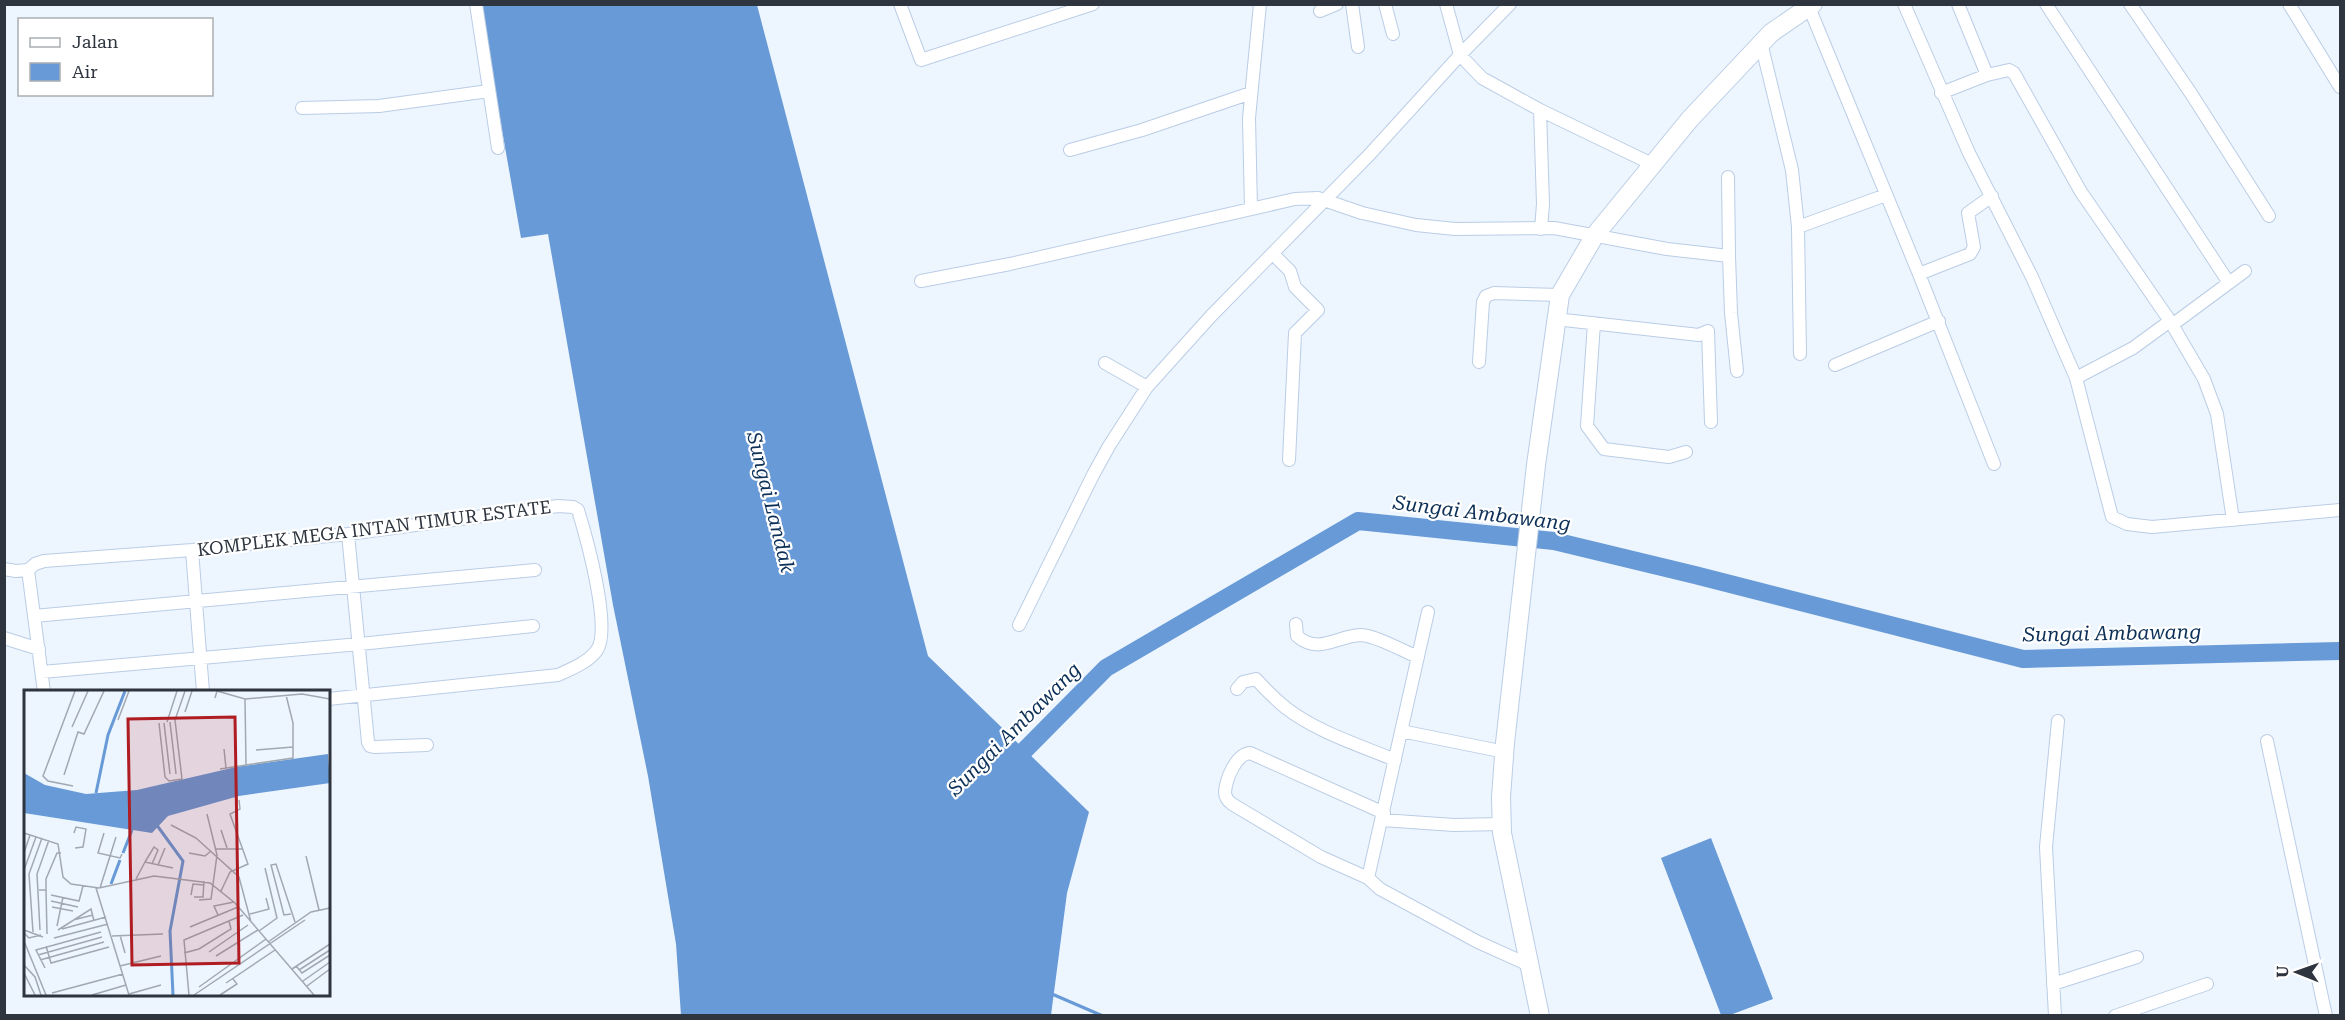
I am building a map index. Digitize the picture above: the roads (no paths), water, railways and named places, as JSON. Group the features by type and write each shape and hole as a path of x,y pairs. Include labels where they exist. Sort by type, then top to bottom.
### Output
{"main road":[{"path":"1540,1016 1507,863 1501,797 1536,465 1560,295 1595,236 1652,164 1761,43 1780,25 1811,6"}],"street":[{"path":"476,4 498,148"},
{"path":"900,4 921,60 1093,4"},
{"path":"1251,209 1249,146 1251,93 1260,4"},
{"path":"1320,11 1337,4"},
{"path":"1352,4 1359,47"},
{"path":"1385,4 1393,34"},
{"path":"1446,4 1460,55 1482,78 1540,110 1652,164"},
{"path":"1019,625 1093,475 1114,438 1148,387 1203,325 1510,4"},
{"path":"1904,4 1941,93 2032,277 2076,378 2112,518 2127,524 2152,527 2340,510"},
{"path":"1958,4 1987,75"},
{"path":"2046,4 2229,283"},
{"path":"2130,4 2192,95 2269,216"},
{"path":"2289,4 2340,87"},
{"path":"1811,6 1939,321 1994,464"},
{"path":"1761,43 1792,170 1798,227 1800,354"},
{"path":"1941,93 1987,75 2009,70 2014,73 2081,192 2196,363 2213,402 2233,520"},
{"path":"302,108 379,106 489,91"},
{"path":"1070,150 1251,93"},
{"path":"1540,110 1541,229"},
{"path":"1728,177 1731,313 1737,371"},
{"path":"1798,227 1886,195"},
{"path":"1920,274 1970,254 1974,247 1968,213 1992,196"},
{"path":"921,281 1010,264 1307,197 1325,200 1362,213 1416,225 1455,229 1569,230 1667,249 1729,256"},
{"path":"1273,254 1290,271 1295,287 1318,310 1295,333 1289,460"},
{"path":"2076,378 2133,348 2245,272"},
{"path":"1479,362 1486,296 1494,293 1560,295"},
{"path":"1556,319 1699,335 1708,331 1711,422"},
{"path":"1835,365 1939,321"},
{"path":"1594,323 1587,426 1604,449 1668,457 1686,452"},
{"path":"1105,363 1148,387"},
{"name":"KOMPLEK MEGA INTAN TIMUR ESTATE","path":"28,570 44,561 192,550 348,534 558,506 573,507 578,510 596,579 602,639 596,651 582,662 558,675 364,695"},
{"path":"348,534 368,742 370,746 427,745"},
{"path":"192,550 203,690"},
{"path":"4,569 16,572 28,570 44,690"},
{"path":"34,616 535,570"},
{"path":"1368,878 1428,612"},
{"path":"1296,624 1298,636 1312,644 1329,644 1362,635 1418,657"},
{"path":"42,672 533,626"},
{"path":"4,638 39,649"},
{"path":"1237,689 1243,682 1256,679 1287,709 1344,739 1395,760"},
{"path":"330,699 364,695"},
{"path":"2055,1016 2046,847 2058,721"},
{"path":"1401,731 1505,752"},
{"path":"2267,741 2326,1016"},
{"path":"1502,825 1383,817 1250,753 1240,757 1229,777 1225,792 1232,804 1321,857 1368,878 1380,889 1478,942 1529,966"},
{"path":"2053,984 2137,957"},
{"path":"2115,1016 2207,984"}],"water":[{"name":"Sungai Landak","path":"480,5 757,5 928,656 1089,812 1067,893 1051,1015 681,1015 676,944 648,776 613,605 548,234 521,238"},
{"path":"1711,838 1773,999 1730,1015 1721,1015 1661,858"}],"waterway":[{"name":"Sungai Ambawang","path":"1008,767 1106,668 1358,521 1554,541 2023,659 2340,651"},
{"path":"1052,994 1103,1016"}]}
